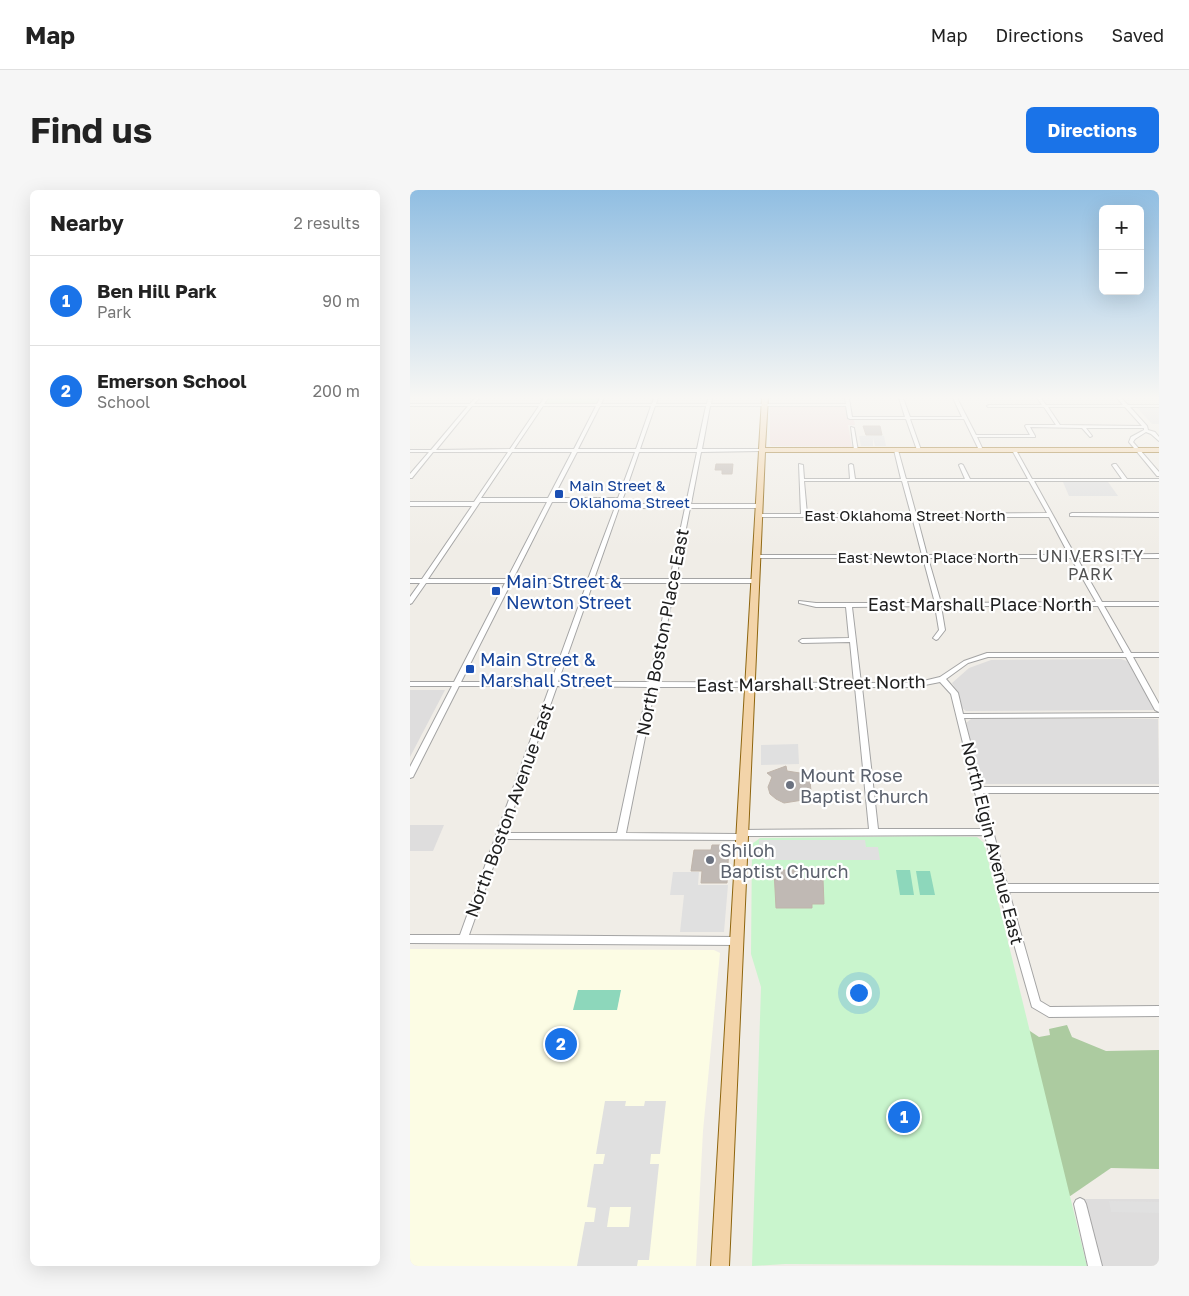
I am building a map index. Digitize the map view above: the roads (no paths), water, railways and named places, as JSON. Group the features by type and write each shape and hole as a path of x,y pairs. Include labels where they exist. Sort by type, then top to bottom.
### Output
{"main road":[{"path":"720,1266 738,941 741,835 757,557 761,450 1159,450"}],"street":[{"path":"410,449 761,450"},
{"path":"410,477 434,449"},
{"path":"410,602 511,450"},
{"path":"410,775 576,450"},
{"name":"North Boston Avenue East","path":"463,939 637,450"},
{"name":"North Boston Place East","path":"621,837 699,450"},
{"path":"896,450 938,604 942,630 936,638"},
{"path":"1014,450 1159,710"},
{"path":"1137,450 1159,475"},
{"path":"802,465 804,516"},
{"path":"850,465 854,480"},
{"path":"961,465 968,480"},
{"path":"1114,465 1126,480"},
{"path":"802,480 1159,480"},
{"path":"410,504 550,500 688,506 759,506"},
{"name":"East Oklahoma Street North","path":"759,516 1051,515"},
{"path":"1072,515 1159,516"},
{"name":"East Newton Place North","path":"757,557 1159,556"},
{"path":"410,581 755,581"},
{"name":"East Marshall Place North","path":"801,602 816,605 1159,604"},
{"path":"849,604 874,833"},
{"path":"802,640 853,640"},
{"name":"East Marshall Street North","path":"410,684 922,684 942,680 966,662 987,656 1159,655"},
{"name":"North Elgin Avenue East","path":"942,680 954,693 1003,888 1034,998 1040,1008 1049,1012 1159,1011"},
{"path":"960,716 1159,715"},
{"path":"979,790 1159,790"},
{"path":"500,836 621,837 988,832"},
{"path":"1003,888 1159,888"},
{"path":"410,939 738,941"},
{"path":"1080,1204 1095,1266"}],"place":[{"name":"Main Street & Oklahoma Street","path":"559,494"},
{"name":"Main Street & Newton Street","path":"496,591"},
{"name":"Main Street & Marshall Street","path":"470,669"},
{"name":"Mount Rose Baptist Church","path":"790,785"},
{"name":"Shiloh Baptist Church","path":"710,860"},
{"name":"Emerson School","path":"561,1044"},
{"name":"Ben Hill Park","path":"904,1117"}],"district":[{"name":"UNIVERSITY PARK","path":"1091,565"}]}
